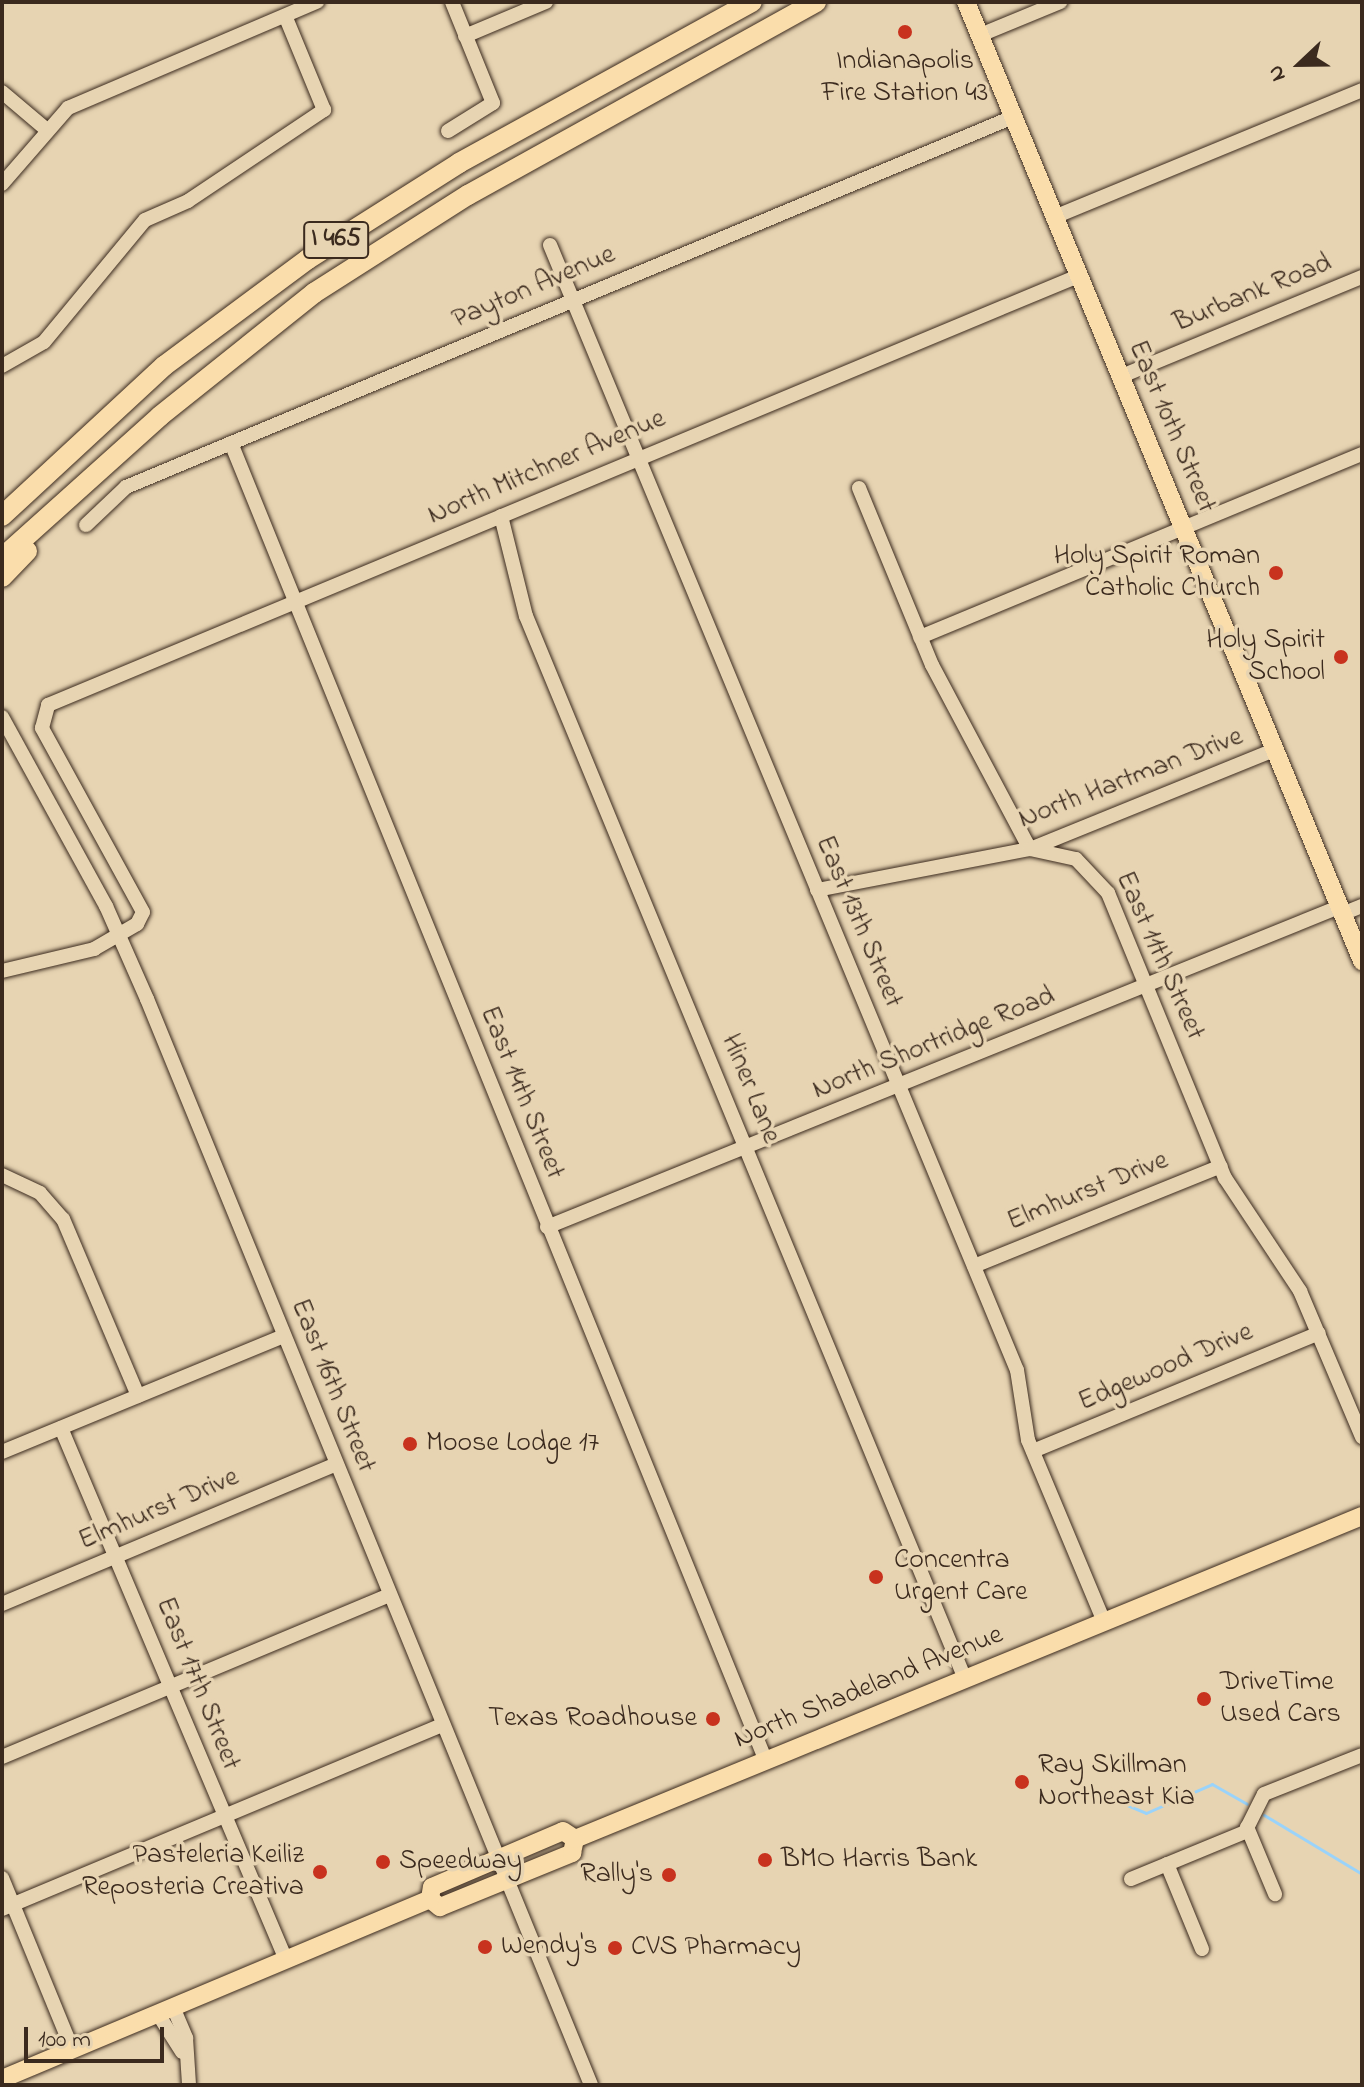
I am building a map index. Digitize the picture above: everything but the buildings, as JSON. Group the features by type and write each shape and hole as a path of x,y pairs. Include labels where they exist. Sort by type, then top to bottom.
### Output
{"highway":[{"name":"I 465","path":"2,516 153,376 296,267 459,163 752,2"},
{"name":"I 465","path":"2,558 249,340 367,257 816,2"},
{"path":"2,577 83,485"}],"main road":[{"name":"East 10th Street","path":"966,2 1362,961"},
{"name":"North Shadeland Avenue","path":"575,1839 1362,1516"},
{"name":"North Shadeland Avenue","path":"430,1899 432,1887 563,1831 575,1839"},
{"name":"North Shadeland Avenue","path":"430,1899 440,1907 572,1853 575,1839"},
{"name":"North Shadeland Avenue","path":"2,2079 430,1899"}],"street":[{"path":"2,184 68,108 286,18 317,2"},
{"path":"448,131 493,103 452,2"},
{"path":"465,36 546,2"},
{"path":"980,35 1060,2"},
{"path":"2,366 40,346 145,220 192,198 324,110 286,18"},
{"path":"1054,217 1362,90"},
{"path":"2,92 47,130"},
{"name":"Payton Avenue","path":"86,525 126,487 1013,117"},
{"name":"East 13th Street","path":"550,245 1017,1370 1033,1451 1104,1622"},
{"name":"North Mitchner Avenue","path":"120,936 140,920 141,901 91,827 40,715 51,703 1078,276"},
{"name":"Burbank Road","path":"1119,377 1362,277"},
{"name":"East 14th Street","path":"231,443 766,1761"},
{"path":"920,637 1362,454"},
{"path":"859,488 920,637 1030,849"},
{"name":"Hiner Lane","path":"501,516 526,616 965,1679"},
{"name":"East 16th Street","path":"2,717 120,936 591,2085"},
{"name":"North Hartman Drive","path":"817,890 1030,849 1274,750"},
{"name":"East 11th Street","path":"1030,849 1072,857 1097,877 1221,1166 1319,1333 1362,1437"},
{"name":"North Shortridge Road","path":"547,1227 1145,985 1341,910 1362,906"},
{"path":"2,971 63,960 120,936"},
{"name":"Elmhurst Drive","path":"974,1266 1221,1166"},
{"path":"2,1175 24,1183 63,1219 138,1396"},
{"name":"Edgewood Drive","path":"1033,1451 1319,1333"},
{"path":"2,1452 283,1336"},
{"name":"East 17th Street","path":"61,1428 286,1960"},
{"name":"Elmhurst Drive","path":"2,1604 336,1464"},
{"path":"2,1757 389,1595"},
{"path":"7,1907 442,1725"},
{"path":"1131,1879 1247,1827 1264,1794 1362,1755"},
{"path":"1247,1827 1275,1894"},
{"path":"1167,1864 1202,1949"},
{"path":"2,1878 7,1907 72,2049"},
{"path":"166,2010 182,2052 189,2085"}],"waterway":[{"path":"1120,1802 1146,1813 1212,1784 1247,1804"},
{"path":"1264,1815 1362,1874"}],"place":[{"name":"Indianapolis Fire Station 43","path":"905,32"},
{"name":"Holy Spirit Roman Catholic Church","path":"1276,573"},
{"name":"Holy Spirit School","path":"1341,657"},
{"name":"Moose Lodge 17","path":"410,1444"},
{"name":"Concentra Urgent Care","path":"876,1577"},
{"name":"DriveTime Used Cars","path":"1204,1699"},
{"name":"Texas Roadhouse","path":"713,1719"},
{"name":"Ray Skillman Northeast Kia","path":"1022,1782"},
{"name":"BMO Harris Bank","path":"765,1860"},
{"name":"Speedway","path":"383,1862"},
{"name":"Pasteleria Keiliz Reposteria Creativa","path":"320,1872"},
{"name":"Rally's","path":"669,1875"},
{"name":"Wendy's","path":"485,1947"},
{"name":"CVS Pharmacy","path":"615,1948"}]}
